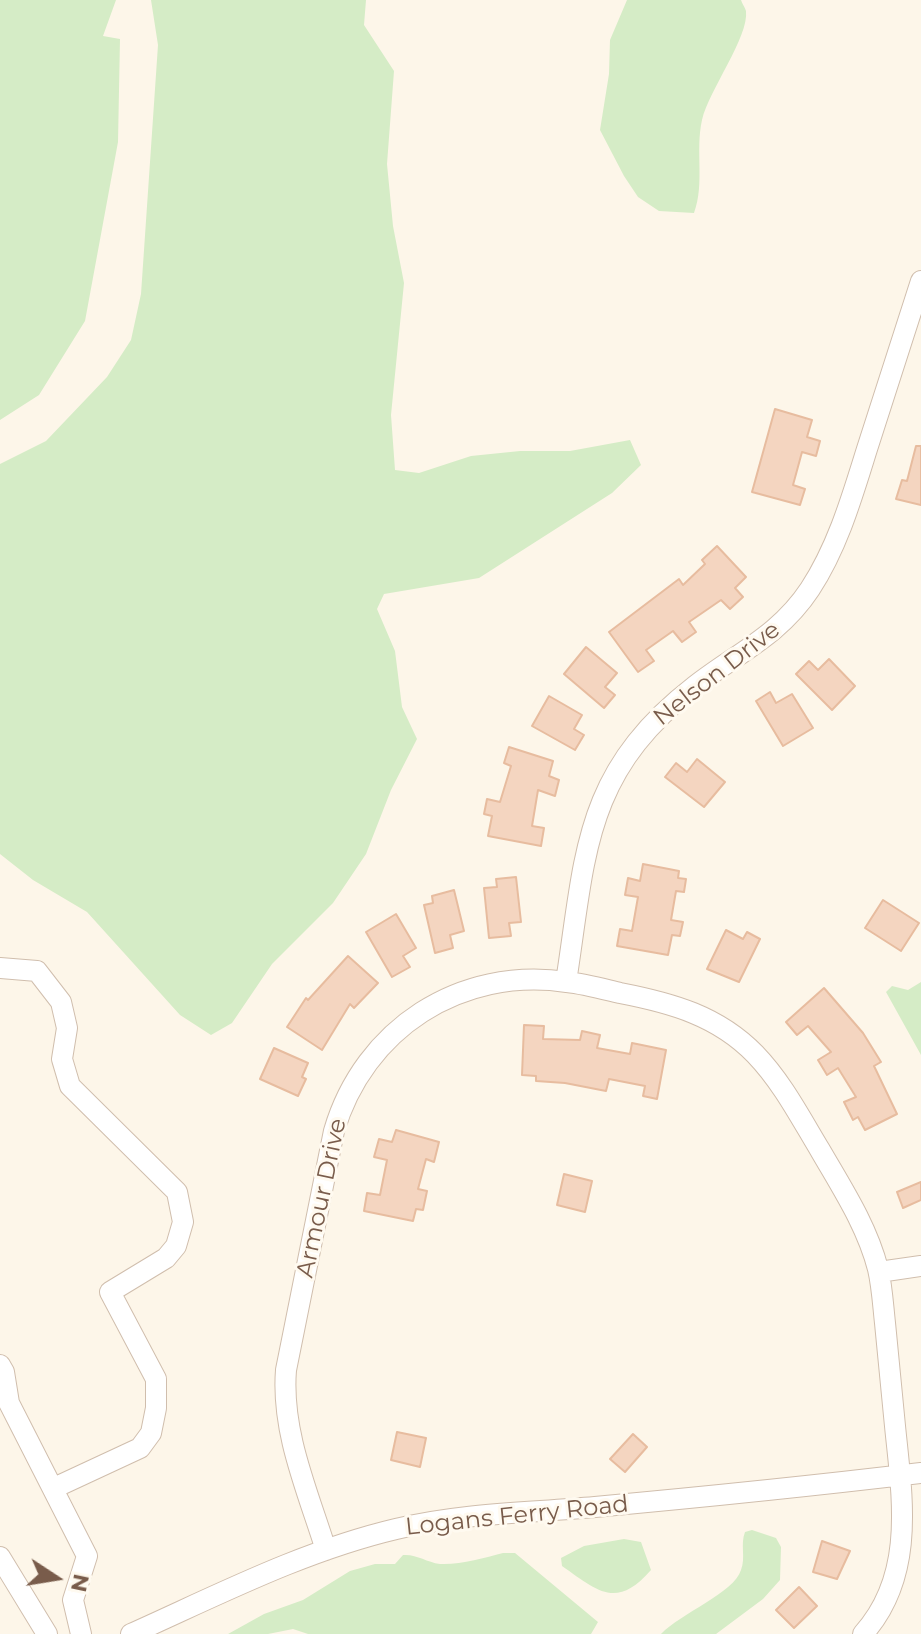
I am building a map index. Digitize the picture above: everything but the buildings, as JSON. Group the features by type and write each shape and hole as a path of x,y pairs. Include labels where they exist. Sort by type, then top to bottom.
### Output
{"street":[{"name":"Nelson Drive","path":"566,982 588,838 608,784 625,756 655,721 696,685 779,627 811,588 843,523 921,281"},
{"path":"0,968 37,971 61,1002 67,1028 62,1059 70,1086 177,1192 183,1222 176,1246 166,1258 110,1292 156,1379 156,1408 151,1433 140,1448 54,1488"},
{"name":"Armour Drive","path":"326,1550 290,1432 284,1389 334,1131 346,1096 363,1068 389,1038 436,1003 502,983 566,982 684,1008 726,1029 757,1055 791,1102 868,1238 879,1272 903,1531 899,1564 882,1608 863,1634"},
{"path":"879,1272 921,1266"},
{"path":"0,1365 9,1403 87,1556 73,1600 81,1634"},
{"name":"Logans Ferry Road","path":"131,1634 295,1560 394,1529 445,1519 701,1497 921,1473"},
{"path":"0,1557 47,1634"}],"green space":[{"path":"0,0 116,0 103,36 120,39 118,142 85,321 39,395 0,420"},
{"path":"151,0 366,0 364,25 394,71 387,164 393,226 404,283 391,415 395,470 419,473 471,456 520,451 570,451 630,440 641,465 612,493 479,578 384,594 377,609 395,651 402,707 417,739 391,790 366,854 333,903 272,964 232,1023 211,1035 180,1015 87,912 33,880 0,854 0,464 46,441 107,377 131,340 141,294 158,45"},
{"path":"627,0 741,0 746,11 741,35 702,120 699,190 694,213 659,211 638,197 600,130 609,74 610,40"},
{"path":"921,982 921,1055 886,992 892,986 908,990"},
{"path":"752,1530 776,1538 781,1547 780,1580 763,1599 716,1634 661,1634 718,1595 736,1578 742,1565 745,1532"},
{"path":"624,1539 641,1542 651,1570 627,1590 617,1593 597,1589 562,1566 561,1558 584,1546"},
{"path":"515,1553 598,1622 591,1634 308,1634 293,1629 268,1634 228,1634 264,1614 303,1600 350,1571 375,1564 395,1564 403,1555 448,1564"}]}
